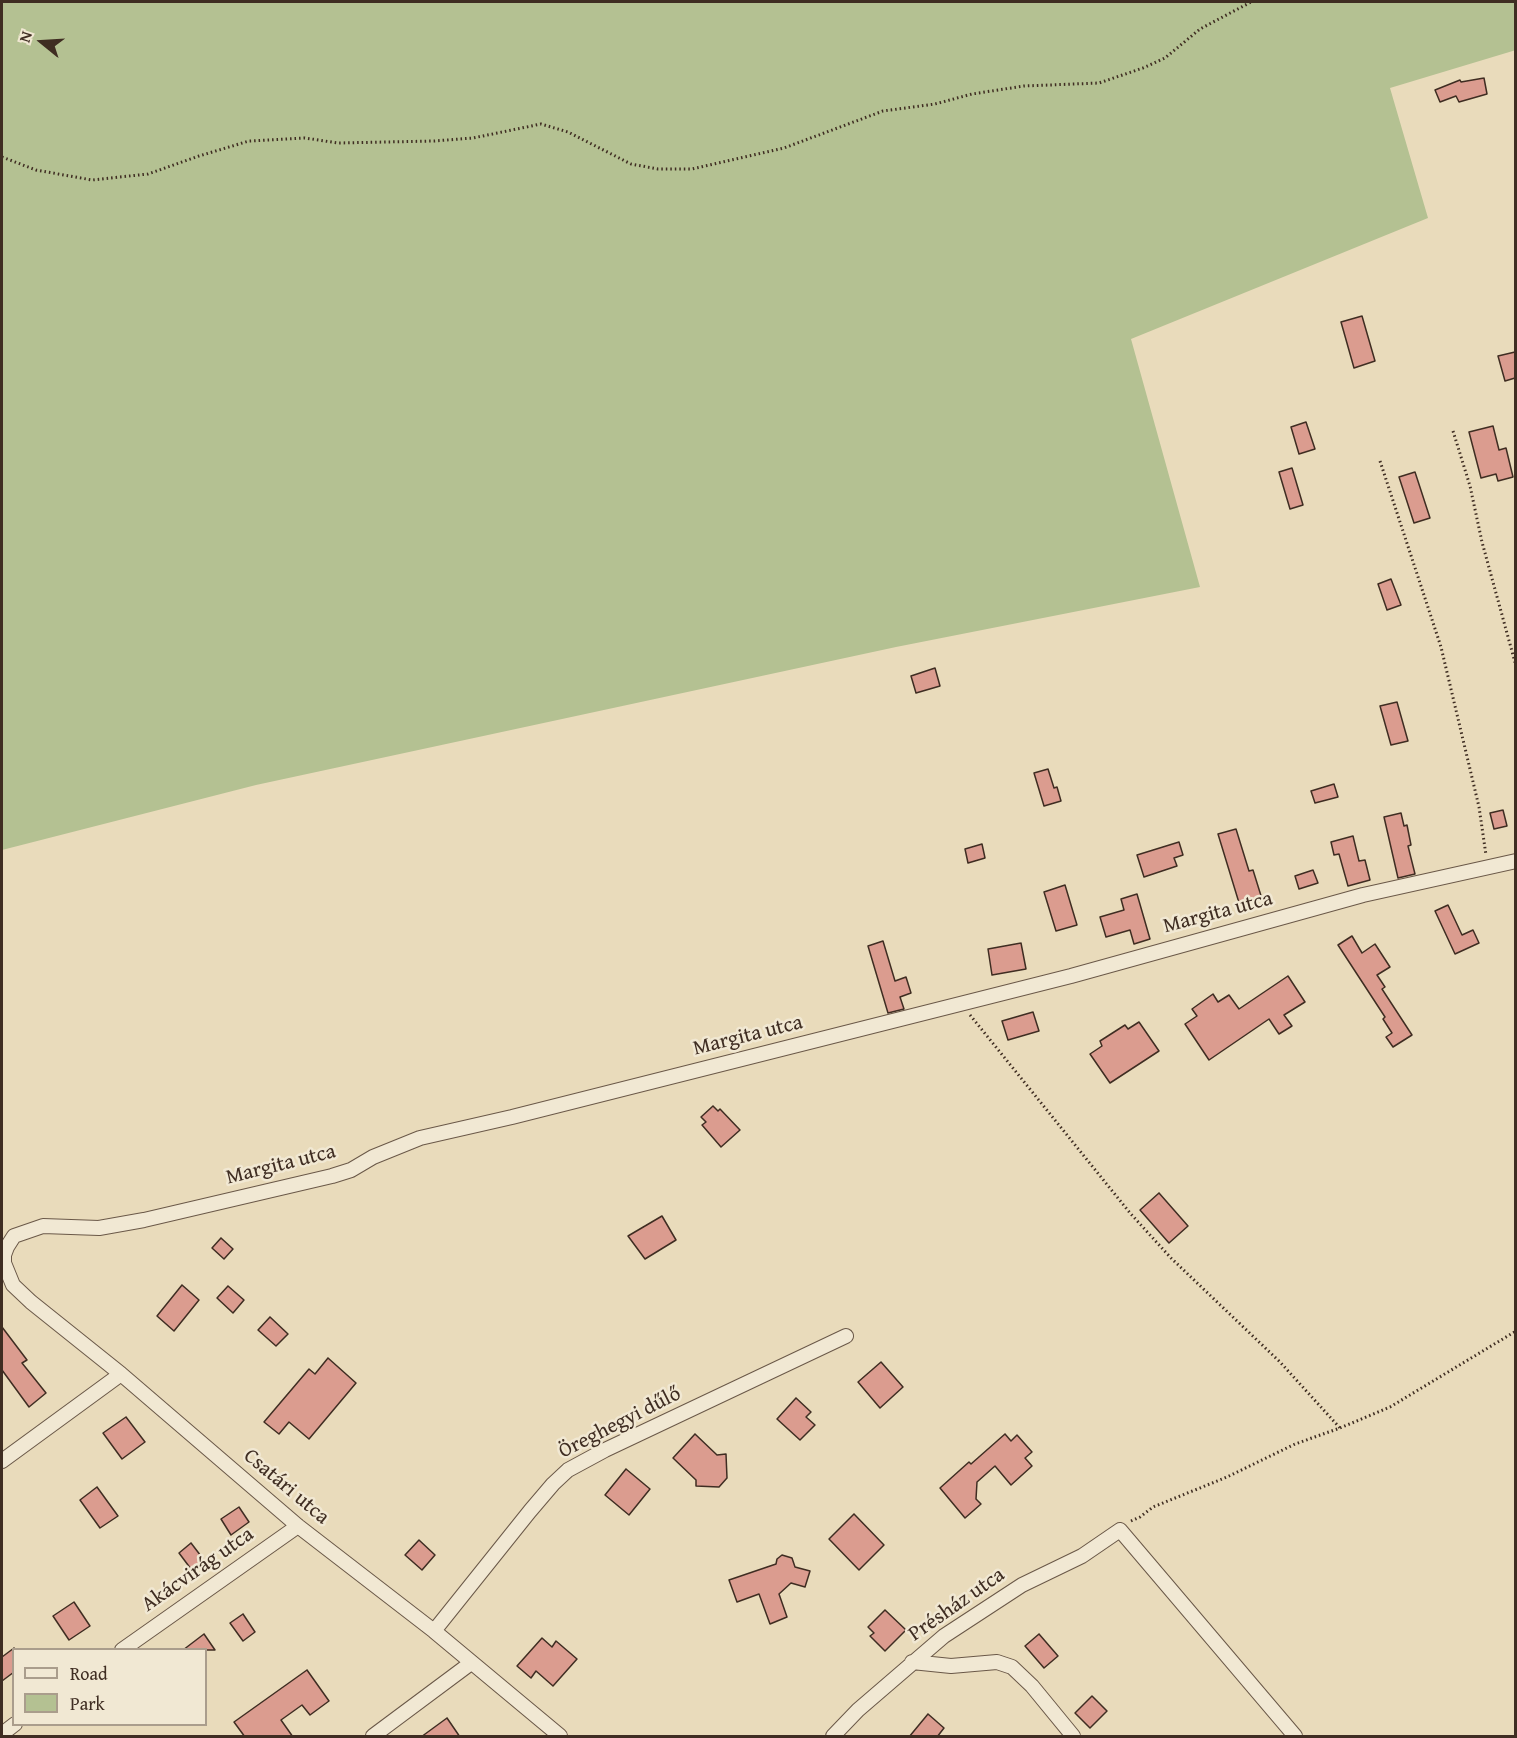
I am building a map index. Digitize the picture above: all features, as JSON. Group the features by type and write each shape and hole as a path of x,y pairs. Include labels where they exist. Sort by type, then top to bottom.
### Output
{"street":[{"name":"Margita utca","path":"3,1255 14,1236 26,1231 54,1226 99,1228 144,1220 332,1176 351,1170 373,1157 420,1138 524,1114 1071,976 1363,895 1515,861"},
{"name":"Csatári utca","path":"3,1255 13,1285 31,1302 121,1374 298,1526 434,1631 560,1737"},
{"name":"Öreghegyi dűlő","path":"434,1631 530,1511 568,1470 605,1450 846,1336"},
{"path":"2,1461 121,1374"},
{"name":"Akácvirág utca","path":"125,1648 298,1526"},
{"path":"1120,1530 1294,1737"},
{"name":"Présház utca","path":"833,1737 858,1710 944,1636 1022,1585 1082,1556 1120,1530"},
{"path":"912,1662 951,1666 997,1662 1012,1667 1032,1686 1073,1737"},
{"path":"373,1737 471,1663"}],"path":[{"path":"2,157 36,170 92,180 148,174 249,141 305,138 338,143 434,141 473,138 541,124 568,132 632,164 658,169 692,169 784,148 883,111 935,104 972,94 1024,86 1099,84 1143,69 1166,58 1200,29 1251,2"},
{"path":"1453,431 1470,486 1515,666"},
{"path":"1380,461 1441,647 1479,807 1487,866"},
{"path":"961,1004 1137,1220 1171,1258 1280,1362 1340,1428"},
{"path":"1120,1530 1153,1507 1227,1477 1295,1444 1390,1407 1515,1331"}],"green space":[{"path":"2,2 1515,2 1516,50 1390,88 1428,218 1131,339 1200,587 896,647 256,785 2,850"}],"building":[{"path":"1484,78 1487,94 1459,102 1456,96 1440,102 1435,90 1460,80 1461,82"},
{"path":"1362,316 1375,361 1354,368 1341,322"},
{"path":"1515,352 1515,378 1505,381 1498,356"},
{"path":"1306,422 1315,449 1299,454 1291,427"},
{"path":"1493,426 1499,450 1506,448 1513,477 1498,481 1496,474 1481,478 1469,432"},
{"path":"1292,468 1303,505 1290,509 1279,472"},
{"path":"1415,472 1430,518 1414,523 1399,477"},
{"path":"1391,579 1401,605 1387,610 1378,584"},
{"path":"935,668 940,686 916,693 911,676"},
{"path":"1397,702 1408,741 1391,745 1380,706"},
{"path":"1048,769 1061,801 1044,806 1034,773"},
{"path":"1334,784 1338,797 1315,803 1311,791"},
{"path":"1503,810 1507,826 1494,829 1490,813"},
{"path":"1401,813 1404,826 1407,825 1411,845 1408,846 1415,874 1398,878 1384,817"},
{"path":"1236,829 1249,871 1253,870 1262,899 1240,906 1218,834"},
{"path":"1353,836 1359,861 1365,860 1370,880 1348,886 1339,854 1334,855 1331,842"},
{"path":"1179,842 1183,855 1174,858 1177,866 1144,877 1137,855"},
{"path":"982,844 985,858 968,863 965,849"},
{"path":"1313,870 1318,883 1299,889 1295,876"},
{"path":"1065,885 1077,925 1056,931 1044,892"},
{"path":"1137,894 1150,939 1134,944 1130,930 1106,937 1100,917 1124,910 1121,899"},
{"path":"1448,905 1462,935 1473,930 1479,943 1455,954 1435,911"},
{"path":"1352,936 1362,953 1375,944 1390,967 1377,975 1385,987 1382,989 1412,1035 1393,1047 1386,1037 1392,1033 1383,1019 1385,1017 1338,945"},
{"path":"883,941 895,981 906,977 911,993 900,997 904,1009 888,1013 868,946"},
{"path":"1021,943 1026,969 992,975 988,949"},
{"path":"1288,976 1305,1002 1284,1015 1292,1026 1279,1034 1269,1019 1209,1060 1185,1024 1197,1016 1192,1009 1213,994 1218,1002 1229,995 1239,1009"},
{"path":"1033,1012 1039,1031 1008,1040 1002,1021"},
{"path":"1139,1022 1159,1051 1110,1083 1090,1054 1102,1046 1100,1041 1125,1025 1128,1029"},
{"path":"713,1106 718,1111 720,1109 740,1130 721,1147 702,1125 706,1122 701,1117"},
{"path":"1159,1193 1188,1226 1169,1243 1140,1210"},
{"path":"662,1216 676,1240 645,1259 628,1236"},
{"path":"221,1238 233,1249 224,1259 212,1248"},
{"path":"182,1285 199,1300 174,1331 157,1316"},
{"path":"228,1286 244,1300 233,1313 217,1298"},
{"path":"270,1317 288,1334 276,1346 258,1330"},
{"path":"2,1327 27,1360 22,1363 46,1393 29,1407 2,1370"},
{"path":"328,1358 356,1383 309,1439 289,1422 279,1434 264,1422 309,1369 315,1374"},
{"path":"881,1362 903,1387 880,1408 858,1382"},
{"path":"796,1398 811,1412 806,1417 815,1425 800,1440 777,1419"},
{"path":"126,1417 145,1442 122,1459 103,1433"},
{"path":"695,1434 717,1455 726,1454 727,1478 719,1487 696,1486 696,1480 673,1458"},
{"path":"1005,1434 1011,1441 1017,1435 1032,1452 1025,1458 1032,1466 1011,1485 995,1466 977,1482 976,1499 981,1504 965,1518 940,1488"},
{"path":"626,1469 650,1489 629,1515 605,1495"},
{"path":"97,1487 118,1516 100,1528 80,1500"},
{"path":"239,1507 249,1522 231,1535 221,1519"},
{"path":"854,1514 884,1545 859,1570 829,1539"},
{"path":"419,1540 435,1555 422,1570 405,1555"},
{"path":"191,1543 204,1560 191,1569 179,1553"},
{"path":"782,1555 792,1558 795,1567 810,1571 805,1587 791,1583 779,1594 787,1617 770,1624 759,1594 737,1602 729,1580 776,1564 777,1559"},
{"path":"74,1602 90,1626 69,1640 53,1616"},
{"path":"885,1610 906,1630 885,1651 870,1636 874,1633 868,1627"},
{"path":"243,1614 255,1632 243,1641 230,1623"},
{"path":"204,1634 215,1650 207,1650 207,1648 186,1648"},
{"path":"1039,1634 1058,1656 1044,1668 1025,1646"},
{"path":"542,1638 552,1647 556,1641 577,1659 553,1686 536,1671 531,1678 517,1666"},
{"path":"12,1650 12,1674 2,1681 2,1657"},
{"path":"307,1670 329,1701 310,1715 302,1705 281,1720 293,1737 245,1737 234,1722"},
{"path":"1092,1696 1107,1711 1090,1728 1075,1713"},
{"path":"928,1714 944,1728 937,1737 909,1737"},
{"path":"447,1718 460,1737 421,1737"}]}
